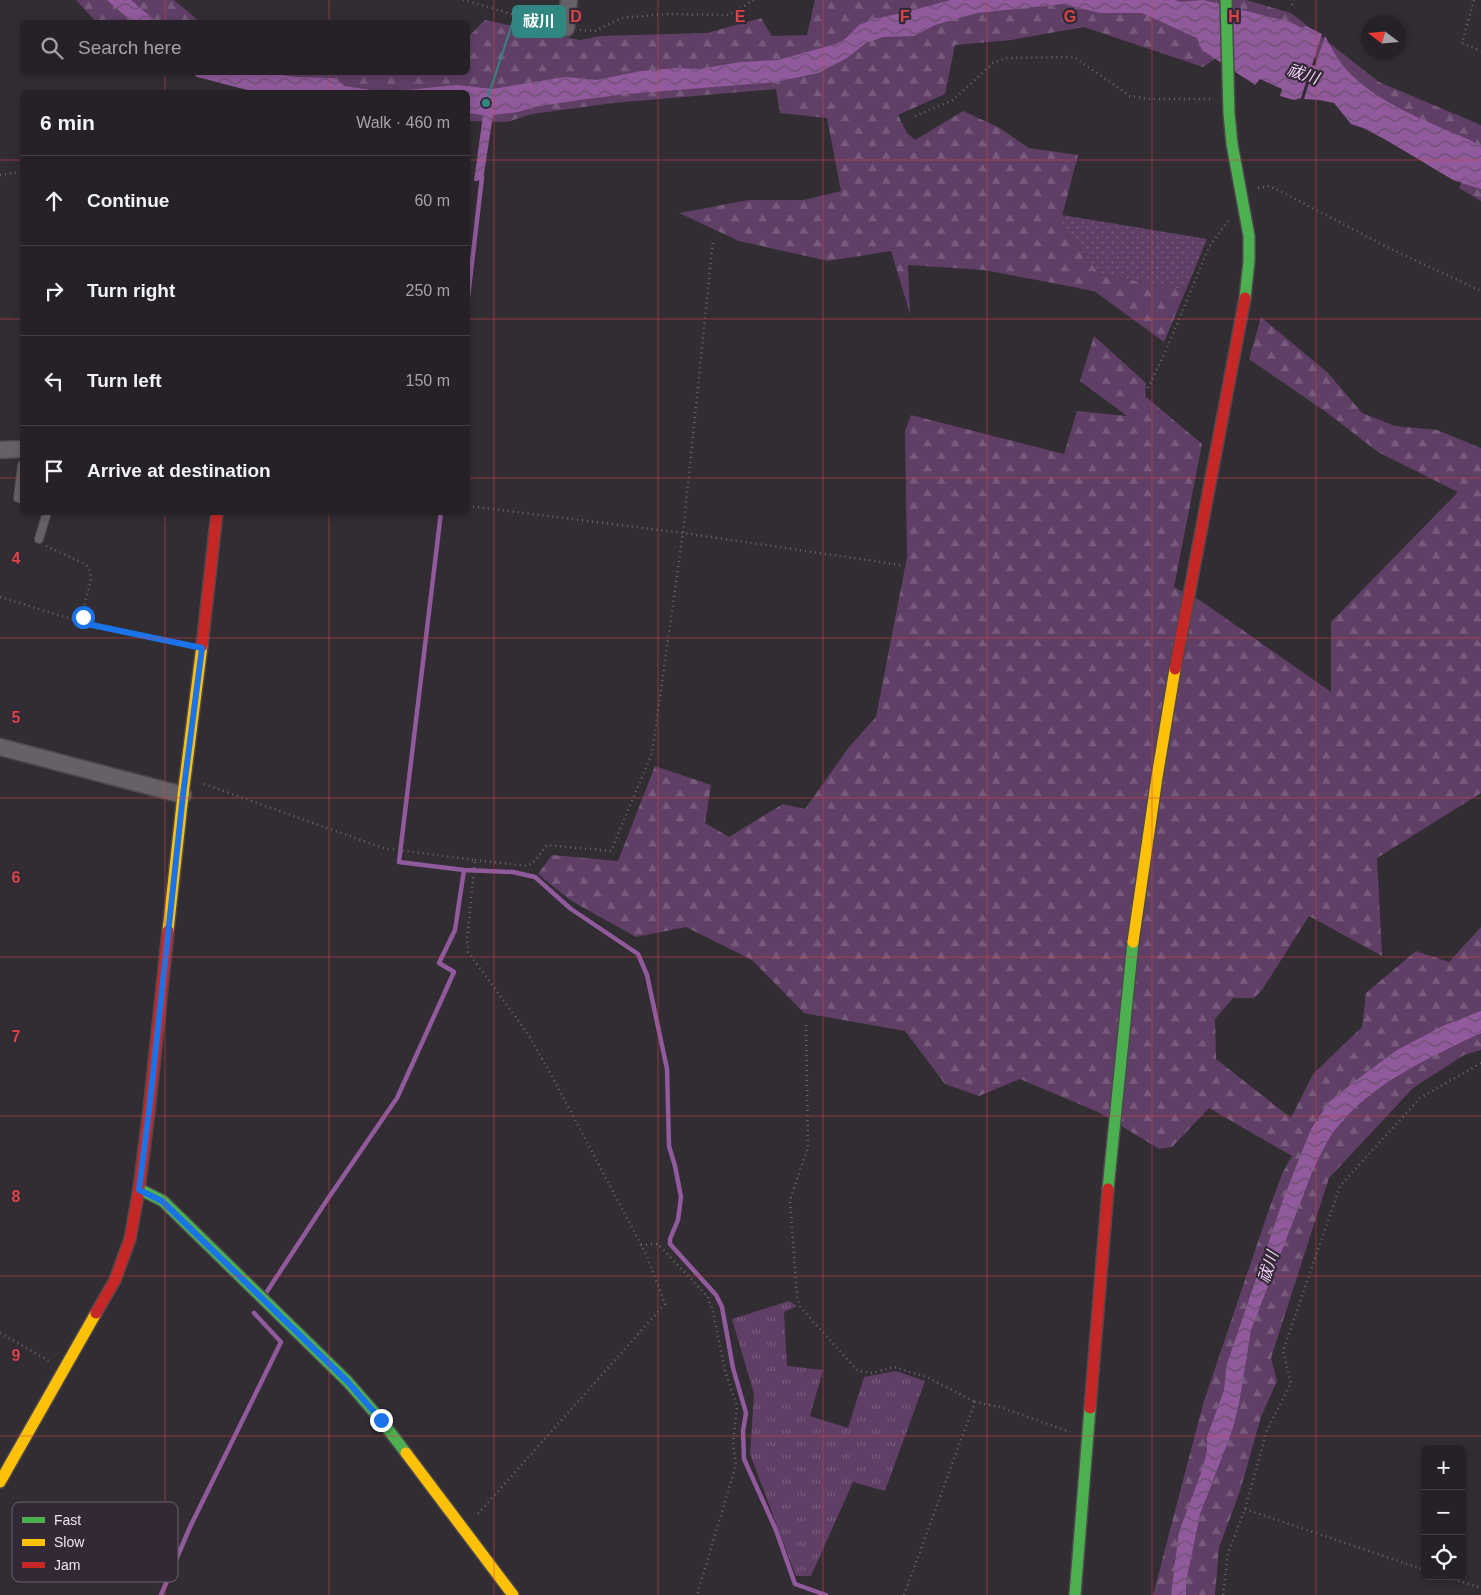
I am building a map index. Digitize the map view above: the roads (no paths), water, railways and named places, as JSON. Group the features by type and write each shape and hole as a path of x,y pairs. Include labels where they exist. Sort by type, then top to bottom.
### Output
{"street":[{"path":"566,28 568,0"},
{"path":"1075,1595 1116,1097 1134,934 1161,745 1244,303 1249,261 1249,236 1232,144 1226,0"},
{"path":"0,450 20,449"},
{"path":"0,1482 115,1280 130,1239 139,1190 149,1111 183,795 217,515"},
{"path":"0,747 183,795"},
{"path":"139,1190 162,1201 347,1381 381,1420 512,1595"}],"lane":[{"path":"20,482 18,498 20,498"},
{"path":"39,539 46,515"}],"water":[{"path":"107,0 131,0 155,20 130,20"},
{"path":"951,0 1175,0 1181,2 1203,0 1290,22 1302,28 1306,26 1322,34 1312,65 1315,66 1325,36 1341,63 1366,88 1400,109 1470,140 1481,147 1481,189 1453,180 1386,140 1351,124 1334,103 1304,99 1313,70 1310,69 1301,98 1294,100 1280,96 1282,89 1260,79 1255,85 1202,50 1197,38 1142,13 1100,13 1063,4 977,13 935,25 914,36 883,37 866,43 847,58 818,73 776,82 627,94 534,107 518,112 493,115 483,180 474,181 483,115 470,113 470,90 406,90 457,85 492,89 565,77 597,80 641,71 677,68 700,69 741,62 778,60 836,44 845,39 859,25 877,18"},
{"path":"194,75 282,75 333,78 344,86 371,90 247,90"},
{"path":"1481,1011 1481,1033 1405,1071 1370,1095 1340,1124 1325,1146 1313,1170 1251,1330 1239,1404 1232,1431 1200,1514 1186,1582 1186,1595 1171,1595 1179,1532 1202,1470 1207,1451 1207,1437 1224,1390 1227,1364 1284,1197 1311,1129 1329,1102 1397,1050 1445,1025"}],"waterway":[{"path":"470,280 482,177"},
{"path":"441,515 399,862 464,870 513,872 535,877 571,909 638,954 647,975 667,1069 669,1146 681,1197 678,1220 670,1239 670,1244 716,1295 722,1307 733,1368 746,1413 743,1431 744,1459 776,1530 795,1584 826,1595"},
{"path":"266,1293 397,1098 454,972 439,963 455,930 464,870"},
{"path":"178,1555 281,1342 254,1313"},
{"path":"161,1595 167,1582"}],"place":[{"name":"祓川","path":"486,103"}]}
